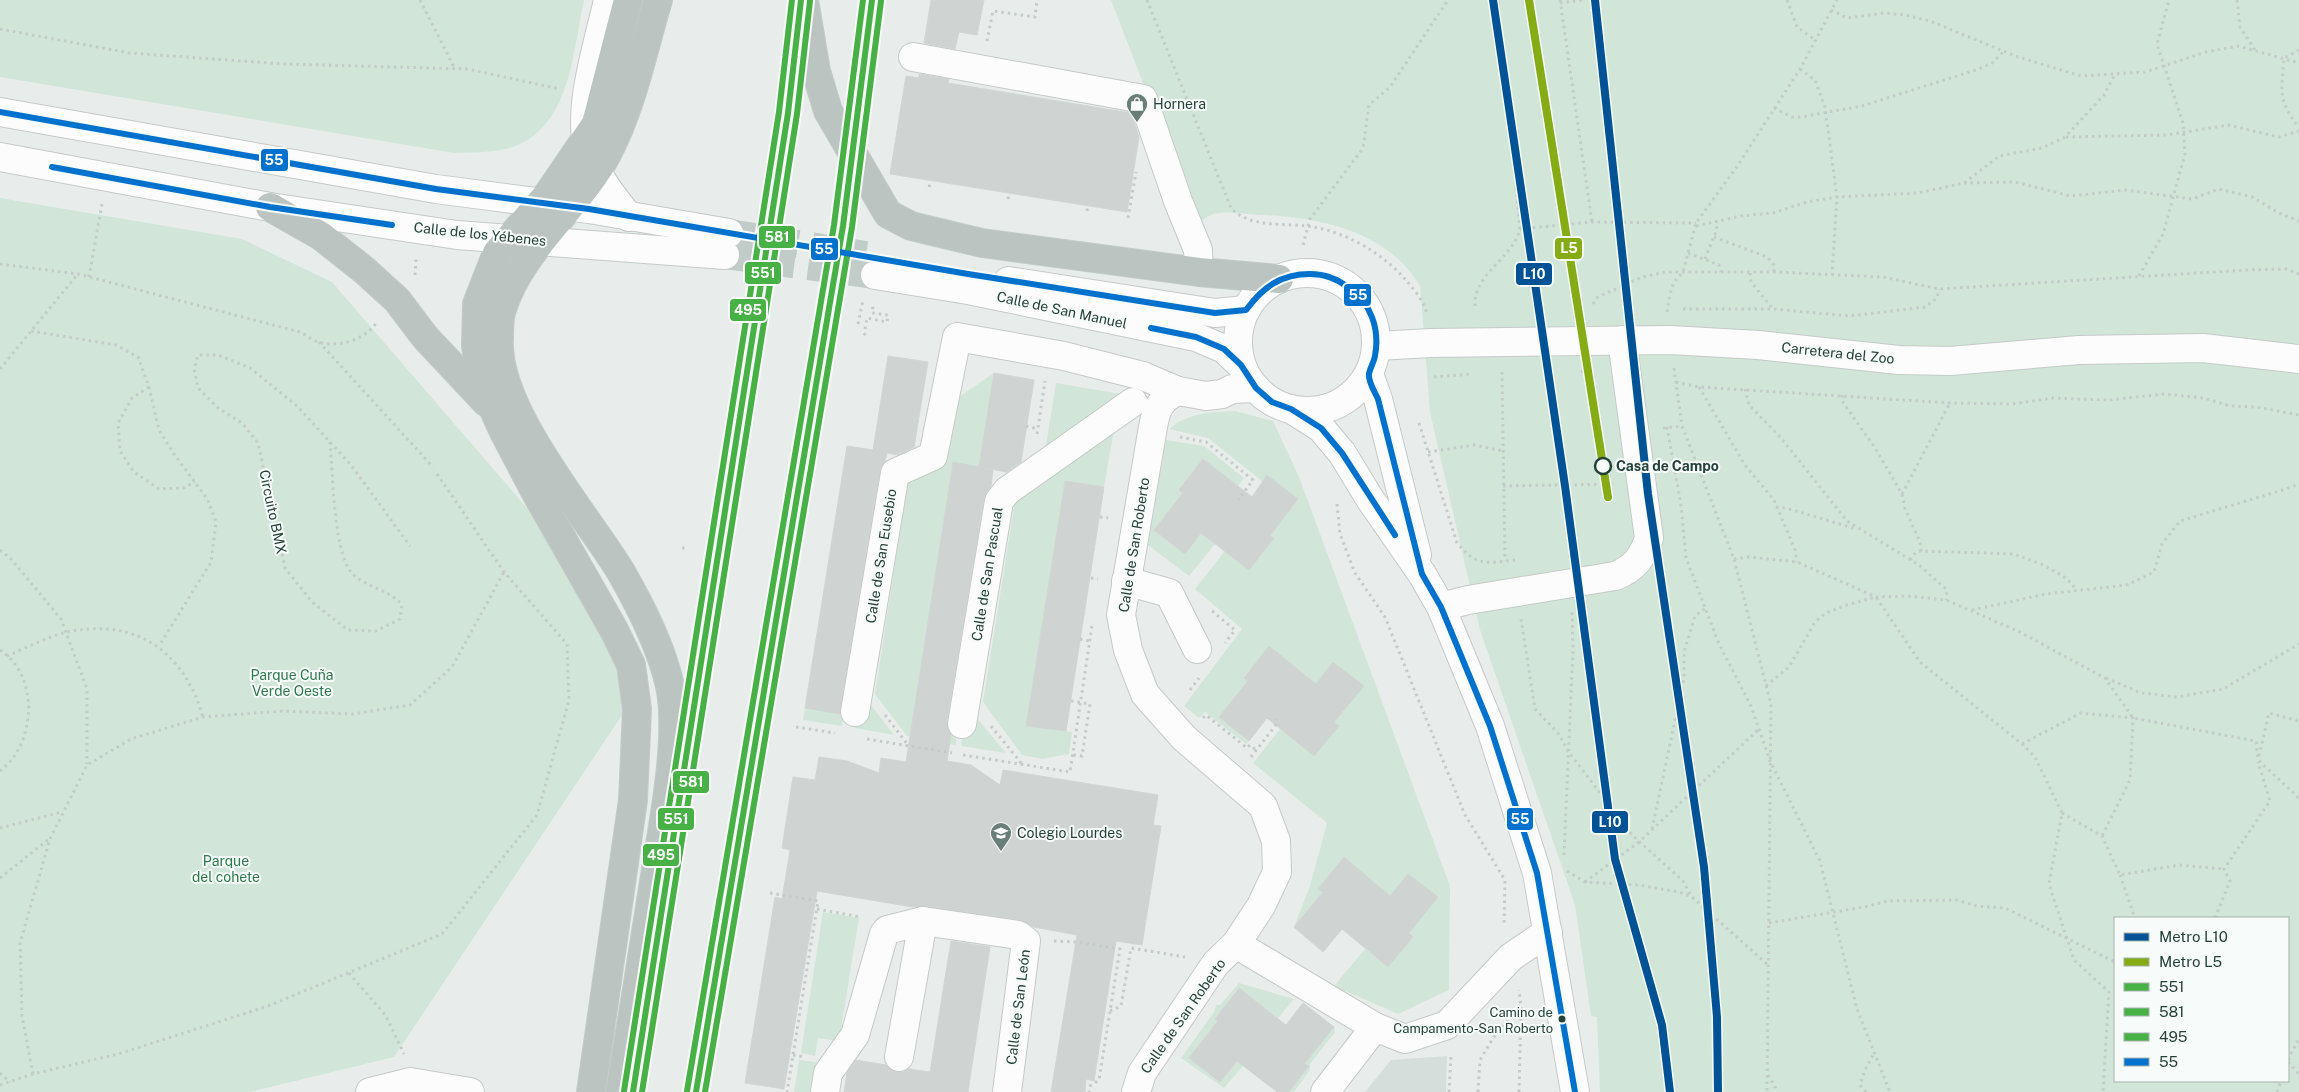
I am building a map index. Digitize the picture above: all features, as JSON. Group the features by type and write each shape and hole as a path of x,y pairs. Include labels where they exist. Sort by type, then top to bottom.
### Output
{"highway":[{"path":"591,1092 633,800 637,709 630,665 614,630 541,501 481,382 476,346 477,304 497,253 540,203 596,124 628,0"},
{"path":"620,1092 665,813 673,724 670,687 647,620 620,570 584,518 519,415 505,379 498,343 501,310 516,277 597,170 608,152 621,122 658,0"},
{"path":"796,0 812,82 840,150 868,197 889,223 928,238 1273,282"},
{"path":"804,0 816,71 828,111 888,214 911,226 982,243 1273,282"},
{"path":"270,207 321,236 397,300 425,337 494,411"}],"street":[{"path":"608,0 588,94 586,138 597,170 606,188 629,218"},
{"path":"913,57 1144,99 1178,201 1198,250 1199,272"},
{"name":"Calle de los Yébenes","path":"0,112 436,189 570,206 629,218 727,244 542,241 457,235 270,207 0,157"},
{"name":"Calle de San Manuel","path":"1241,365 1224,349 1196,337 968,290 876,266 1206,312 1246,310"},
{"path":"1291,409 1312,411 1333,406 1352,395 1369,374 1376,346 1372,318 1365,303 1354,291 1341,281 1325,275 1293,274 1273,282 1257,295 1246,310 1239,336 1241,365 1256,388 1272,402 1291,409 1321,428 1342,453 1370,499 1422,574 1441,607 1490,726 1537,873 1575,1092"},
{"name":"Calle de San Eusebio","path":"852,728 894,473 933,456 957,337 1064,356 1143,376 1178,391"},
{"path":"1441,607 1468,600 1615,576 1628,571 1645,551 1648,538 1622,340"},
{"name":"Carretera del Zoo","path":"1376,346 1670,340 1758,345 1899,360 1950,360 2079,350 2203,348 2299,359"},
{"path":"1369,374 1378,399 1422,574"},
{"path":"1178,391 1206,396 1222,394 1232,389 1256,388"},
{"name":"Calle de San Roberto","path":"1136,1092 1142,1073 1147,1065 1216,963 1236,944 1261,906 1277,872 1276,841 1263,806 1184,738 1145,694 1128,650 1121,615 1157,407 1167,396 1178,391"},
{"name":"Calle de San Pascual","path":"962,724 998,501 1031,475 1134,402"},
{"path":"1126,582 1169,593 1197,649"},
{"path":"899,1057 923,920"},
{"name":"Calle de San León","path":"825,1092 828,1073 855,1036 884,934 887,930 923,920 1018,934 1026,941 1007,1092"},
{"path":"1236,944 1375,1027 1404,1039 1447,1025 1511,958 1548,932"},
{"path":"1325,1092 1375,1027"},
{"path":"370,1092 410,1082 470,1092"}],"path":[{"path":"420,0 455,69"},
{"path":"981,69 993,11 1035,17 1037,0"},
{"path":"1147,0 1231,208 1243,219 1251,221 1308,226 1335,232 1373,252 1392,265 1403,277 1417,293 1426,311"},
{"path":"1303,245 1310,219 1363,148 1370,105 1390,87 1448,0"},
{"path":"1475,306 1477,290 1515,241 1520,229 1498,0"},
{"path":"1582,0 1560,2 1592,222"},
{"path":"1787,0 1797,28 1814,40"},
{"path":"1668,319 1666,309 1674,282 1682,272 1696,224 1736,168 1800,69 1837,0"},
{"path":"2139,276 2163,234 2185,154 2183,123 2157,44 2169,0"},
{"path":"2237,0 2240,27 2255,50"},
{"path":"1831,10 1847,18 1884,13 1905,15 1930,21 2004,51 2081,76 2145,72 2206,52 2238,46 2299,62"},
{"path":"0,29 130,54 284,64 468,69 562,89"},
{"path":"2284,58 2299,50"},
{"path":"1774,108 1792,117 1862,106 1979,69 1992,63 2004,51"},
{"path":"2065,137 2184,134 2228,125 2279,136 2299,129 2287,112 2280,94 2284,58"},
{"path":"1800,69 1815,80 1823,98 1826,113 1837,197 1832,275"},
{"path":"1964,183 1999,156 2042,148 2065,137 2104,95 2115,74"},
{"path":"929,187 931,181"},
{"path":"1520,229 1592,222 1696,224 1773,213 1807,202 1837,197 1918,193 1964,183 2015,182 2071,196 2126,190 2192,199 2219,189 2252,197 2280,214 2299,221"},
{"path":"1008,199 1009,192"},
{"path":"89,277 102,203"},
{"path":"1087,211 1088,205"},
{"path":"1705,259 1714,237 1716,222"},
{"path":"1714,237 1767,257 1774,265 1774,272"},
{"path":"1688,253 1719,265 1721,272"},
{"path":"414,283 416,254"},
{"path":"0,264 78,274 300,332 319,342 434,469 504,572 567,644 569,700 538,815 442,934 259,1009 118,1054 33,1074 0,1085"},
{"path":"1593,304 1598,297 1642,278 1666,272 1774,272 1882,277 1939,289 2045,284 2139,276 2287,269 2299,272"},
{"path":"1750,273 1751,282 1773,309"},
{"path":"0,369 78,274"},
{"path":"1666,309 1773,309 1841,315 1872,314 1926,307 1937,298 1939,289"},
{"path":"865,333 867,318 887,322 888,315 872,313 872,306"},
{"path":"319,342 349,342 373,328 380,317"},
{"path":"31,331 116,345 138,356 149,387 159,430 208,500 216,522 211,562 159,646"},
{"name":"Circuito BMX","path":"330,442 336,514 342,556 352,572 369,585 394,594 402,605 400,620 376,631 348,630 312,602 285,568 258,443 242,424 218,408 198,388 194,369 198,355 218,355 250,368 297,406 330,442 351,465 410,546"},
{"path":"1673,363 1682,426 1734,559 1771,705 1767,1092"},
{"path":"1573,368 1593,376 1598,384"},
{"path":"1031,475 1046,372"},
{"path":"1502,372 1505,561"},
{"path":"1492,373 1511,372"},
{"path":"1434,377 1473,374"},
{"path":"1676,382 1699,387 2012,404 2053,398 2109,400 2164,394 2193,396 2230,406 2257,407 2299,415"},
{"path":"149,387 132,398 118,423 120,451 134,472 159,489 183,488 195,482"},
{"path":"1699,387 1745,465 1774,500 1795,550 1796,562"},
{"path":"1745,389 1750,405 1781,438 1847,520 1859,530 1910,560 1945,587 1948,593 1946,600"},
{"path":"1842,395 1842,401 1875,448 1902,494 1905,509 1920,542 1921,551"},
{"path":"1902,494 1950,402"},
{"path":"1419,423 1457,543 1470,558 1488,563 1524,560"},
{"path":"1026,426 1038,428"},
{"path":"1660,428 1682,426"},
{"path":"1667,427 1681,505 1686,558 1719,644 1751,706 1770,761 1820,861 1857,1009 1890,1092"},
{"path":"1177,436 1206,442 1253,480 1238,500"},
{"path":"1428,452 1475,445 1503,451"},
{"path":"1504,486 1617,484 1616,474"},
{"path":"1972,610 2075,590 2127,585 2154,572 2162,544 2180,521 2299,484"},
{"path":"1336,495 1340,534 1355,573 1385,617 1465,815 1505,880 1504,926"},
{"path":"1776,507 1786,508 1859,530"},
{"path":"0,550 11,559 61,619 87,689 87,764 50,839 20,943 22,1016 33,1074"},
{"path":"1910,560 1916,552 1921,551 2014,554 2041,564 2063,576 2073,585 2075,590"},
{"path":"1734,559 1749,557 1796,562 1876,597 1920,662 2022,744 2035,757 2062,814 2102,836 2120,875 2135,917"},
{"path":"87,764 132,739 203,717 282,711 353,714 410,705 452,667 504,572"},
{"path":"1563,859 1573,650 1572,608 1569,584"},
{"path":"1522,591 1520,612 1535,709 1558,733 1568,751 1639,842 1683,881 1692,897 1768,965"},
{"path":"1766,686 1789,667 1815,622 1826,613 1876,597 1908,596 1946,600 2020,632 2105,678 2141,694 2177,697 2223,689 2299,644"},
{"path":"1652,829 1684,678 1684,652 1695,616 1706,608"},
{"path":"7,656 67,632 102,629 134,633 159,646 174,660 191,685 203,717"},
{"path":"1080,639 1089,641"},
{"path":"0,650 20,672 28,698 28,724 19,749 0,771"},
{"path":"2102,836 2130,780 2133,718 2105,678"},
{"path":"966,697 1022,764"},
{"path":"1071,701 1090,704 1082,756 1072,755"},
{"path":"2022,744 2081,713 2133,718 2256,741 2258,760 2270,801 2224,868"},
{"path":"2258,760 2269,713 2299,721"},
{"path":"1200,722 1206,715 1247,748 1250,745 1256,750"},
{"path":"1253,754 1275,726 1277,719"},
{"path":"796,727 852,728 1022,764 1070,772 1075,735"},
{"path":"1584,882 1639,842 1759,729"},
{"path":"2258,760 2299,798"},
{"path":"0,828 63,812"},
{"path":"2062,814 2049,884 2074,960 2109,992 2103,1092"},
{"path":"0,878 50,839"},
{"path":"2120,875 2179,865 2224,868"},
{"path":"1562,867 1584,882 1638,885 1679,892 1692,897"},
{"path":"2215,917 2230,881 2224,868"},
{"path":"770,893 818,901 811,934 787,1092"},
{"path":"1769,923 1834,913 1888,901 1956,900 1977,906 2006,908 2067,940 2114,961"},
{"path":"817,909 862,917"},
{"path":"1026,941 1076,942 1120,949 1111,987 1110,1012 1101,1050 1099,1080 1090,1086 1089,1092"},
{"path":"1110,1012 1121,1006 1131,948 1190,958"},
{"path":"350,973 386,1016 405,1054"},
{"path":"1519,990 1521,1009 1519,1092"},
{"path":"1478,1092 1480,1060 1498,1030 1521,1009"},
{"path":"2289,1059 2299,1038"},
{"path":"1449,1092 1451,1048"},
{"path":"1866,1092 1860,1084 1874,1054"},
{"path":"792,1057 808,1058"},
{"path":"2289,1062 2299,1074"},
{"path":"0,1073 10,1082"},
{"path":"1767,1074 1778,1092"}],"shaded area":[{"path":"1447,1056 1446,1092 1365,1092 1391,1060"}],"green space":[{"path":"0,0 584,0 566,84 559,104 548,121 534,136 515,146 493,151 454,153 0,77"},
{"name":"Casa de Campo","path":"1111,0 2299,0 2299,1092 1600,1092 1597,1017 1591,1016 1575,905 1480,630 1430,412 1420,286 1406,268 1390,253 1352,231 1308,220 1286,217 1229,212 1210,216 1197,223"},
{"name":"Parque Cuña Verde Oeste","path":"0,198 242,239 332,282 621,617 648,676 394,1057 250,1092 0,1092"},
{"path":"994,373 979,467 953,463 912,724 957,732 956,745 907,736 875,694 909,473 956,399"},
{"path":"1056,383 1120,394 1045,452"},
{"path":"1235,411 1273,421 1299,477 1450,886 1449,990 1398,1014 1334,986 1365,949 1388,967 1413,937 1409,933 1438,897 1408,874 1384,903 1377,885 1344,857 1323,892 1294,927 1310,886 1327,823 1253,763 1280,729 1314,756 1338,726 1334,722 1363,686 1333,662 1310,691 1269,647 1244,677 1248,681 1219,717 1249,741 1246,744 1205,712 1199,718 1184,706 1242,629 1195,589 1225,551 1249,570 1273,538 1270,536 1298,499 1267,476 1263,482 1208,438 1169,429 1192,417 1209,413"},
{"path":"1114,430 1104,487 1065,481 1026,725 1072,732 1069,754 1042,759 1022,755 983,702 1015,501"},
{"path":"1166,440 1204,446 1244,478 1238,486 1203,459 1179,490 1183,493 1185,554 1207,526 1215,544 1189,576 1148,545"},
{"path":"861,692 894,735 855,728"},
{"path":"967,706 1006,753 961,746"},
{"path":"805,708 844,714 842,726 803,720"},
{"path":"823,912 859,918 839,1041 818,1038 815,1056 801,1053"},
{"path":"1239,983 1294,999 1278,1018 1238,988 1215,1019 1218,1021 1189,1058 1220,1082 1237,1061 1243,1066 1224,1088 1181,1058 1214,1012 1216,1005 1220,1005"},
{"path":"1334,1027 1335,1032 1310,1064 1310,1070 1294,1092 1289,1092 1309,1067 1304,1064"},
{"path":"799,1060 821,1063 817,1092 794,1092"}],"building":[{"path":"931,0 984,0 977,35 959,32 955,49 924,43"},
{"path":"919,74 949,79 948,83 1131,113 1139,137 1127,212 890,174 906,76 919,78"},
{"path":"888,356 928,362 914,447 898,455 887,453 880,470 840,714 805,708 847,446 873,450"},
{"path":"994,373 1034,380 1021,462 1007,472 979,467"},
{"path":"1203,459 1252,497 1267,475 1298,499 1270,536 1274,538 1249,570 1201,533 1185,554 1154,530 1183,493 1179,490"},
{"name":"Colegio Lourdes","path":"953,462 993,470 991,486 984,498 947,721 951,734 947,761 971,765 1000,785 1003,770 1158,795 1153,825 1161,826 1142,945 1116,941 1094,1081 1086,1079 1085,1092 1051,1092 1077,935 1034,927 1020,920 925,906 913,907 817,891 784,1089 745,1083 775,897 782,899 790,850 782,848 793,777 815,780 819,757 847,761 879,773 881,758 906,762"},
{"path":"1065,481 1104,487 1066,731 1026,726"},
{"path":"1269,646 1316,684 1333,662 1364,686 1334,722 1339,726 1314,756 1267,718 1249,741 1219,717 1248,681 1244,678"},
{"path":"1344,857 1390,896 1408,874 1438,897 1409,933 1413,937 1388,967 1342,929 1323,952 1294,927 1323,892 1318,889"},
{"path":"951,941 990,947 968,1092 844,1092 847,1073 856,1060 886,1065 897,1072 909,1069 930,1072"},
{"path":"1239,988 1286,1025 1303,1003 1334,1027 1304,1064 1309,1066 1289,1092 1277,1092 1237,1061 1220,1082 1189,1058 1218,1021 1215,1019"}],"tunnel":[{"path":"729,233 866,255"},
{"path":"725,255 875,275"}],"metro line":[{"name":"L10","path":"1493,0 1565,486 1615,859 1662,1025 1670,1092"},
{"name":"L5","path":"1529,0 1608,497"},
{"name":"L10","path":"1595,0 1648,494 1704,867 1717,1017 1718,1092"}],"transit line":[{"name":"495","path":"624,1091 779,112 792,0"},
{"name":"551","path":"633,1092 788,113 801,0"},
{"name":"495","path":"687,1091 834,225 863,0"},
{"name":"551","path":"696,1092 843,226 872,0"},
{"name":"581","path":"642,1092 797,114 810,1"},
{"name":"581","path":"705,1092 852,227 881,1"},
{"name":"55","path":"0,112 436,189 589,209 968,274 1215,313 1246,310 1266,289 1281,279 1290,276 1320,275 1345,285 1363,301 1375,327 1376,346 1369,374 1370,380 1378,399 1422,574 1441,607 1490,726 1537,873 1575,1092"},
{"name":"55","path":"52,167 270,207 392,225"},
{"name":"55","path":"1151,328 1196,337 1224,349 1241,365 1256,388 1272,402 1291,409 1321,428 1342,453 1395,535"}],"place":[{"name":"Hornera","path":"1137,123"},
{"name":"Casa de Campo","path":"1603,466"},
{"name":"Colegio Lourdes","path":"1001,852"},
{"name":"Camino de Campamento-San Roberto","path":"1562,1019"}],"park label":[{"name":"Parque del cohete","path":"226,870"}]}
